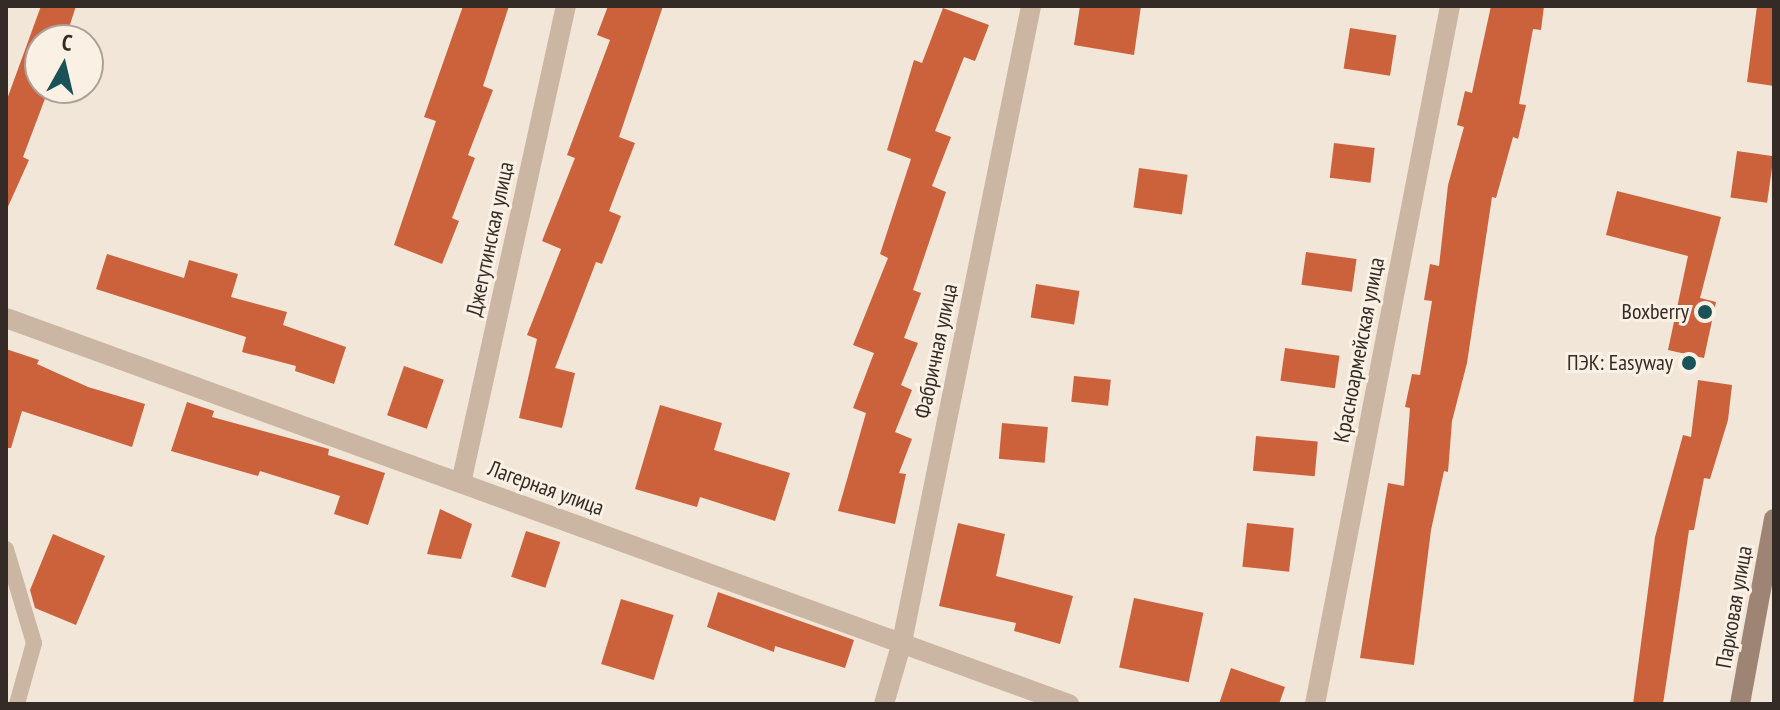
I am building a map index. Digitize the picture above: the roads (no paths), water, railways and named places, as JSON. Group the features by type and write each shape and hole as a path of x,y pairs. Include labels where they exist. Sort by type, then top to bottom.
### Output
{"main road":[{"name":"Парковая улица","path":"1740,704 1774,519"}],"street":[{"name":"Джегутинская улица","path":"461,483 566,6"},
{"name":"Фабричная улица","path":"884,704 902,642 1031,6"},
{"name":"Красноармейская улица","path":"1315,704 1450,6"},
{"name":"Лагерная улица","path":"6,318 1069,704"}],"lane":[{"path":"6,549 34,643 17,704"}],"place":[{"name":"Boxberry","path":"1705,312"},
{"name":"ПЭК: Easyway","path":"1689,363"}]}
